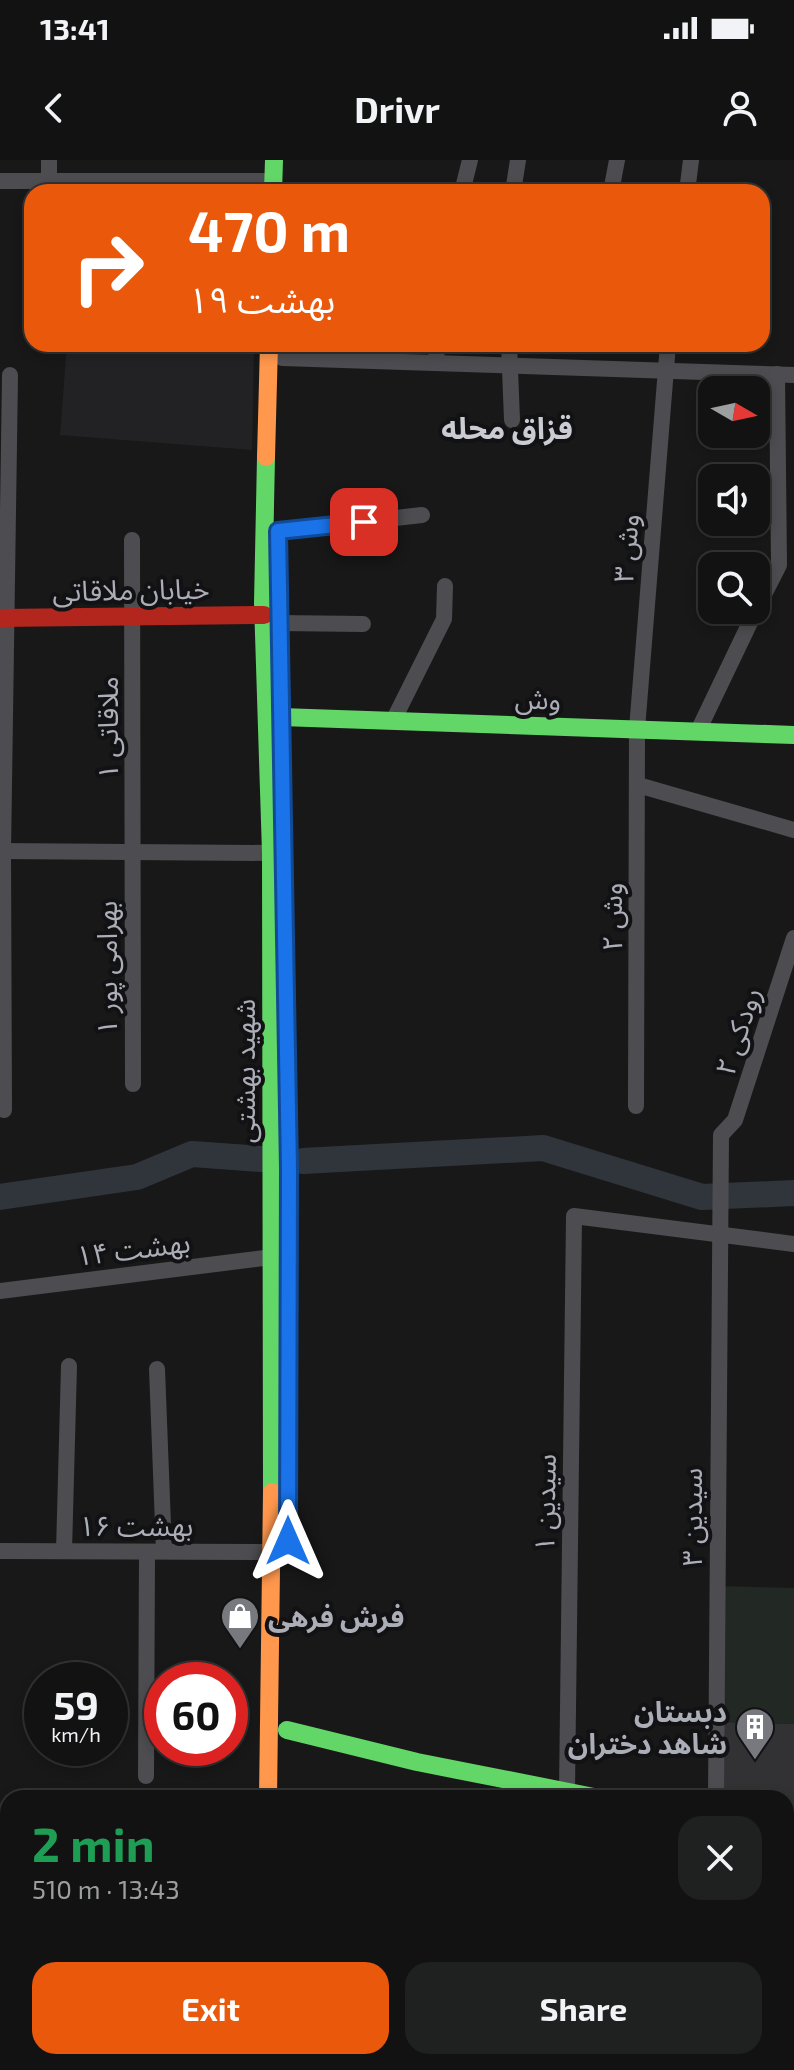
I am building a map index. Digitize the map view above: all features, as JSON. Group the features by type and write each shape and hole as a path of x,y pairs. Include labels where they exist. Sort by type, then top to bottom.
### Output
{"main road":[{"path":"274,160 277,184"},
{"path":"280,184 289,160"},
{"name":"شهید بهشتی","path":"268,1790 272,1552 269,352"},
{"name":"شهید بهشتی","path":"282,352 278,531 272,611 281,717 289,1258 285,1790"},
{"name":"خیابان ملاقاتی","path":"4,611 272,611"},
{"name":"وش","path":"281,717 794,735"},
{"path":"287,1730 417,1762 562,1790"}],"street":[{"path":"49,160 49,181"},
{"path":"464,184 470,160"},
{"path":"514,184 518,160"},
{"path":"612,184 617,160"},
{"path":"687,184 688,161"},
{"path":"0,181 147,184"},
{"path":"330,352 377,353 436,363 794,375"},
{"path":"436,363 437,352"},
{"path":"509,352 512,420"},
{"name":"وش ۳","path":"637,729 667,352"},
{"path":"770,583 787,541 776,471 777,374"},
{"path":"4,1110 2,852 10,375"},
{"path":"776,471 794,469"},
{"path":"278,531 422,515"},
{"name":"ملاقاتی ۱","path":"132,540 132,853"},
{"path":"393,721 444,619 445,586"},
{"path":"272,611 363,624"},
{"path":"698,731 749,624"},
{"name":"وش ۲","path":"636,1106 637,729"},
{"path":"638,785 794,830"},
{"path":"2,852 271,853"},
{"name":"۱ بهرامی پور","path":"132,853 133,1084"},
{"name":"رودکی ۲","path":"721,1135 735,1120 794,938"},
{"name":"سیدین ۳","path":"716,1790 721,1135"},
{"name":"سیدین ۱","path":"567,1790 574,1216 718,1235"},
{"path":"718,1235 794,1244"},
{"name":"بهشت ۱۴","path":"0,1291 272,1257"},
{"path":"64,1551 69,1366"},
{"path":"157,1369 164,1551"},
{"name":"۱۶ بهشت","path":"0,1551 272,1552"},
{"path":"146,1776 147,1552"}],"shaded area":[{"path":"66,352 254,352 252,450 60,435"},
{"path":"717,1586 794,1588 794,1724 716,1722"}],"building":[{"name":"دبستان شاهد دختران","path":"716,1722 794,1724 794,1790 716,1790"}],"waterway":[{"path":"303,1161 543,1148 702,1197 794,1193"},
{"path":"0,1197 137,1177 192,1154 261,1159"}],"traffic: fast":[{"path":"273,184 274,160"},
{"path":"266,457 263,603 271,853 272,1492"},
{"path":"281,717 794,735"},
{"path":"287,1730 417,1762 559,1790"}],"traffic: slow":[{"path":"266,457 269,352"},
{"path":"268,1790 272,1492"}],"traffic: jam":[{"path":"0,618 264,615"}],"place":[{"name":"فرش فرهی","path":"240,1650"},
{"name":"دبستان شاهد دختران","path":"755,1761"}],"district":[{"name":"قزاق محله","path":"507,427"}],"route":[{"path":"288,1541 289,1169 278,531 364,522"}]}
